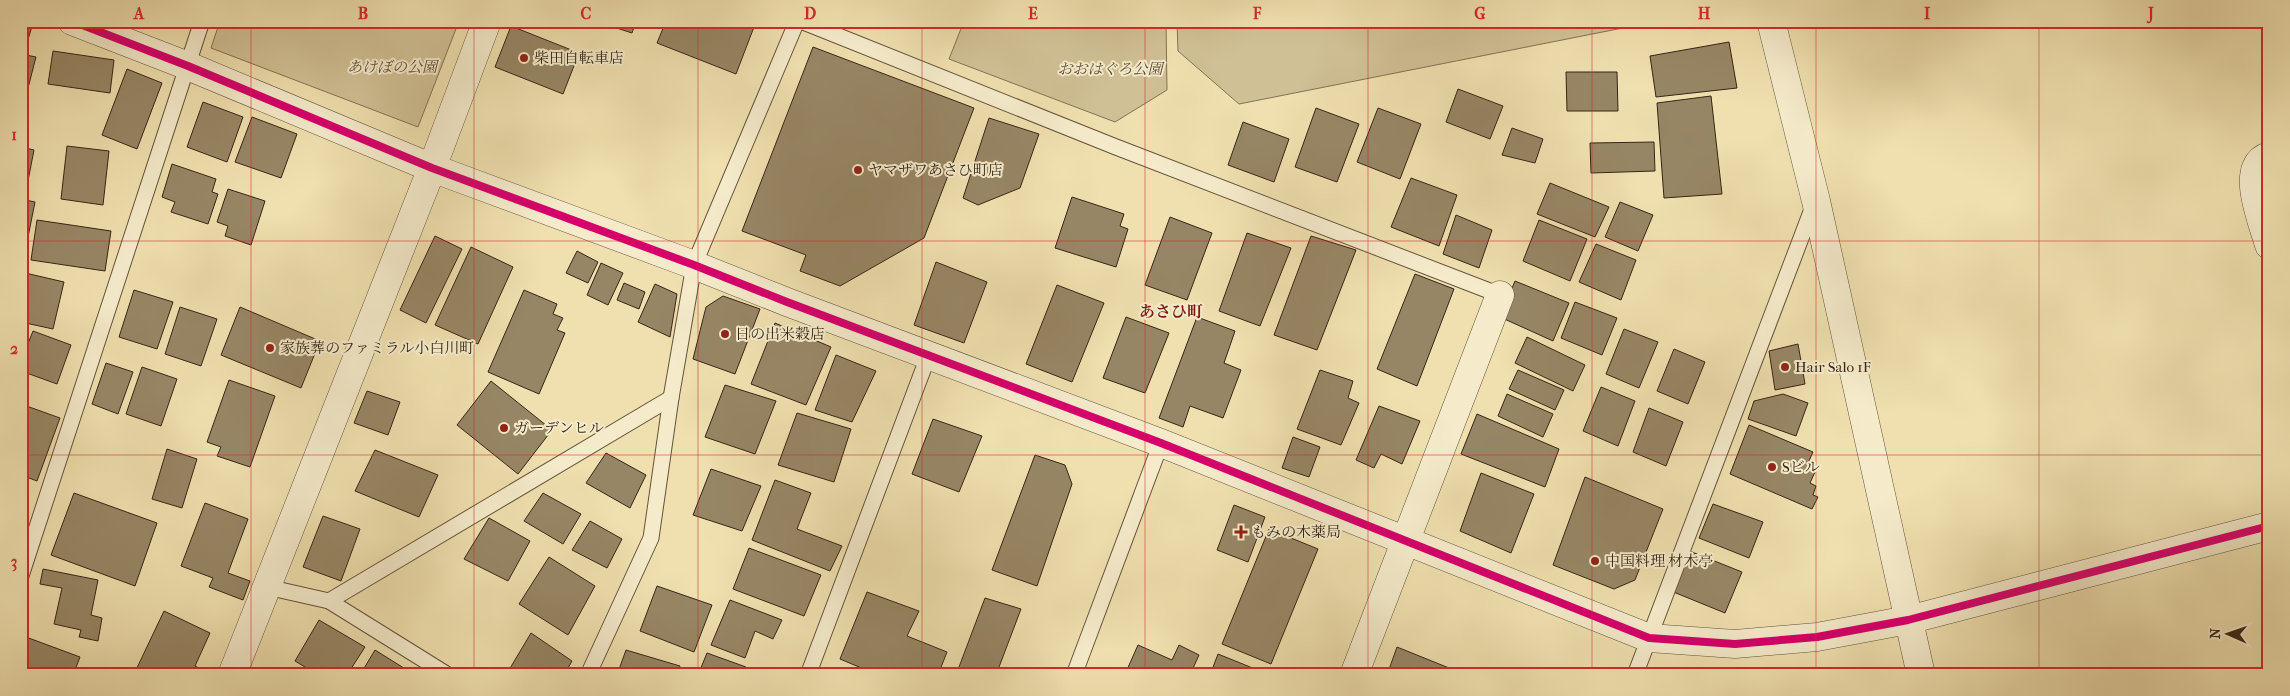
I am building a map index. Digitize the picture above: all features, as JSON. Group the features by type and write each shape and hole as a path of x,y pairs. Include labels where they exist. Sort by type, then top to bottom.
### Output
{"street":[{"path":"72,21 188,66 432,168 694,265 1161,443 1649,638 1736,644 1817,637 1908,620 2269,526"},
{"path":"232,675 432,168 487,21"},
{"path":"1771,21 1816,201 1921,675"},
{"path":"2269,156 2260,160 2252,182 2264,206 2269,245"},
{"path":"1354,675 1500,294"}],"lane":[{"path":"21,576 202,21"},
{"path":"588,675 651,538 671,398 694,265 797,21"},
{"path":"801,21 1116,147 1500,294"},
{"path":"1635,675 1816,201"},
{"path":"808,675 929,354"},
{"path":"329,601 671,398"},
{"path":"1074,675 1161,443"},
{"path":"267,587 329,601 448,675"}],"green space":[{"name":"あけぼの公園","path":"220,21 459,21 418,127 211,48"},
{"name":"おおはぐろ公園","path":"964,21 1166,21 1167,90 1115,122 949,59"},
{"path":"1177,21 1658,21 1239,104 1178,51"}],"building":[{"path":"21,21 33,23 26,46 21,45"},
{"path":"595,21 636,21 632,33"},
{"path":"666,21 741,21 754,27 736,74 657,43"},
{"path":"511,26 579,53 563,94 495,67"},
{"path":"1729,42 1737,88 1656,97 1650,56"},
{"name":"ヤマザワあさひ町店","path":"813,47 974,108 924,238 840,286 800,271 806,255 742,231"},
{"path":"53,51 114,60 110,93 48,84"},
{"path":"21,54 36,57 28,88 21,86"},
{"path":"127,69 162,83 137,149 102,135"},
{"path":"1566,72 1617,72 1618,111 1567,111"},
{"path":"1458,89 1503,106 1490,139 1446,122"},
{"path":"1711,96 1722,194 1664,198 1657,103"},
{"path":"203,102 243,117 227,162 187,147"},
{"path":"1316,108 1359,124 1337,182 1295,167"},
{"path":"1378,108 1421,124 1400,179 1357,162"},
{"path":"252,117 297,134 281,178 235,162"},
{"path":"989,118 1039,134 1020,188 978,205 963,198"},
{"path":"1243,122 1289,139 1274,182 1228,165"},
{"path":"1512,128 1543,139 1535,163 1502,155"},
{"path":"1654,142 1655,171 1591,173 1590,143"},
{"path":"67,146 109,151 103,205 61,199"},
{"path":"21,147 34,150 26,191 21,190"},
{"path":"172,164 216,179 212,192 218,194 208,224 171,212 175,202 162,197"},
{"path":"1411,178 1457,195 1439,246 1391,227"},
{"path":"1550,183 1609,207 1595,237 1537,214"},
{"path":"228,189 265,201 251,245 225,236 228,226 217,222"},
{"path":"1072,197 1124,214 1120,226 1128,229 1116,267 1055,248"},
{"path":"21,199 35,202 26,247 21,246"},
{"path":"1620,202 1653,215 1638,251 1605,237"},
{"path":"1456,215 1492,230 1479,268 1443,254"},
{"path":"1170,217 1212,233 1187,300 1145,285"},
{"path":"37,220 111,231 105,271 31,260"},
{"path":"1539,220 1587,239 1570,281 1523,261"},
{"path":"1247,233 1291,248 1260,326 1219,311"},
{"path":"435,236 462,249 426,323 400,310"},
{"path":"1311,236 1356,250 1317,350 1274,335"},
{"path":"1596,244 1636,260 1621,300 1579,282"},
{"path":"471,247 513,267 478,344 435,325"},
{"path":"577,251 598,262 588,283 566,273"},
{"path":"936,262 987,282 964,343 914,325"},
{"path":"601,263 623,273 608,305 587,295"},
{"path":"21,272 64,282 53,329 21,322"},
{"path":"1415,274 1454,289 1417,386 1377,369"},
{"path":"1515,281 1569,303 1553,341 1500,317"},
{"path":"624,283 645,292 639,309 617,300"},
{"path":"655,284 677,294 670,337 638,322"},
{"path":"1057,285 1104,303 1072,382 1026,364"},
{"path":"134,290 173,302 157,349 119,337"},
{"path":"524,290 557,304 553,314 563,318 557,330 565,333 539,394 488,372"},
{"name":"日の出米穀店","path":"723,296 760,309 735,374 693,359 706,307"},
{"path":"1575,302 1617,318 1602,355 1561,338"},
{"path":"180,307 217,319 201,366 165,354"},
{"name":"家族葬のファミラル小白川町","path":"240,307 320,341 301,388 221,355"},
{"path":"1126,317 1169,333 1145,393 1103,378"},
{"path":"1197,317 1235,331 1224,363 1241,370 1223,418 1190,406 1183,427 1159,418"},
{"path":"775,323 831,347 806,405 751,384"},
{"path":"1624,329 1658,342 1639,388 1606,374"},
{"path":"33,331 71,345 57,384 21,371 21,361"},
{"path":"1527,337 1585,365 1573,391 1515,363"},
{"path":"1798,344 1805,384 1775,390 1769,351"},
{"path":"1674,349 1705,362 1688,404 1657,391"},
{"path":"836,355 876,371 852,422 815,410"},
{"path":"106,363 133,372 118,414 92,404"},
{"path":"142,367 177,379 161,426 126,414"},
{"path":"1320,370 1353,381 1348,398 1359,403 1341,445 1297,429"},
{"path":"1518,370 1564,390 1555,410 1509,389"},
{"path":"229,380 275,396 250,467 217,456 221,447 207,442"},
{"name":"ガーデンヒル","path":"491,381 552,430 518,474 457,425"},
{"path":"725,385 776,401 755,454 705,437"},
{"path":"1601,387 1635,401 1618,446 1583,431"},
{"path":"367,391 400,402 388,435 354,423"},
{"path":"1507,394 1553,414 1543,437 1498,416"},
{"path":"1783,394 1808,403 1796,436 1748,419 1754,401"},
{"path":"21,404 60,418 37,481 21,475"},
{"path":"1379,406 1420,421 1402,464 1381,454 1374,468 1356,460"},
{"path":"1649,408 1683,422 1666,466 1633,452"},
{"path":"797,413 851,429 834,482 778,465"},
{"path":"1477,414 1559,449 1545,487 1461,454"},
{"path":"933,419 982,436 959,492 912,474"},
{"name":"Sビル","path":"1749,425 1813,452 1809,461 1813,463 1810,470 1815,472 1810,483 1816,486 1813,495 1818,497 1812,509 1730,474"},
{"path":"1293,437 1320,447 1309,477 1282,468"},
{"path":"167,449 197,459 182,508 152,499"},
{"path":"375,450 438,475 419,517 355,491"},
{"path":"606,453 646,475 630,508 586,483"},
{"path":"1035,455 1065,465 1072,484 1037,586 992,570"},
{"path":"711,469 761,486 742,531 693,515"},
{"path":"1481,473 1534,494 1511,553 1460,531"},
{"path":"1585,477 1663,509 1635,580 1614,589 1553,565"},
{"path":"775,480 811,493 797,529 842,546 830,571 752,540"},
{"path":"74,493 157,523 135,586 51,555"},
{"path":"543,493 581,514 563,544 524,521"},
{"path":"205,503 248,519 228,573 250,581 243,600 209,587 213,578 181,566"},
{"path":"1713,504 1763,522 1749,558 1699,538"},
{"path":"1234,505 1265,517 1248,562 1217,550"},
{"path":"323,516 360,529 341,581 303,567"},
{"path":"489,518 530,541 508,581 464,559"},
{"path":"590,521 622,539 607,568 572,550"},
{"path":"1269,529 1318,549 1271,664 1222,644"},
{"path":"749,548 821,575 804,616 733,589"},
{"path":"1687,550 1742,572 1725,613 1671,591"},
{"path":"549,557 595,586 568,635 519,604"},
{"path":"43,569 98,580 91,615 102,618 98,641 79,637 81,630 54,624 62,588 40,584"},
{"path":"657,586 712,605 694,652 640,631"},
{"path":"867,592 919,611 907,636 947,652 938,675 878,675 840,659"},
{"path":"985,598 1021,609 996,675 956,675"},
{"path":"730,600 782,620 773,639 755,631 745,658 711,645"},
{"path":"164,611 210,633 195,666 213,675 141,675 135,672"},
{"path":"319,620 365,647 347,675 318,675 295,661"},
{"path":"531,633 572,661 564,675 506,675"},
{"path":"26,637 80,657 73,675 21,675 21,650"},
{"path":"1138,645 1172,660 1179,645 1199,655 1190,675 1132,675 1126,672"},
{"path":"1397,647 1464,674 1464,675 1387,675"},
{"path":"375,650 415,675 360,675"},
{"path":"626,650 680,666 677,675 617,675"},
{"path":"707,653 746,667 743,675 698,675"},
{"path":"1218,654 1270,675 1210,675"},
{"path":"1645,668 1663,675 1643,675"},
{"path":"277,669 292,675 274,675"},
{"path":"1514,669 1530,675 1511,675"}],"cycle path":[{"path":"72,21 188,66 432,168 694,265 1161,443 1649,638 1735,644 1817,637 1908,620 2269,526"}],"place":[{"name":"柴田自転車店","path":"524,58"},
{"name":"ヤマザワあさひ町店","path":"858,170"},
{"name":"日の出米穀店","path":"725,334"},
{"name":"家族葬のファミラル小白川町","path":"270,348"},
{"name":"Hair Salo 1F","path":"1785,367"},
{"name":"ガーデンヒル","path":"504,428"},
{"name":"Sビル","path":"1772,467"},
{"name":"もみの木薬局","path":"1241,532"},
{"name":"中国料理 材木亭","path":"1595,561"}],"district":[{"name":"あさひ町","path":"1171,311"}]}
